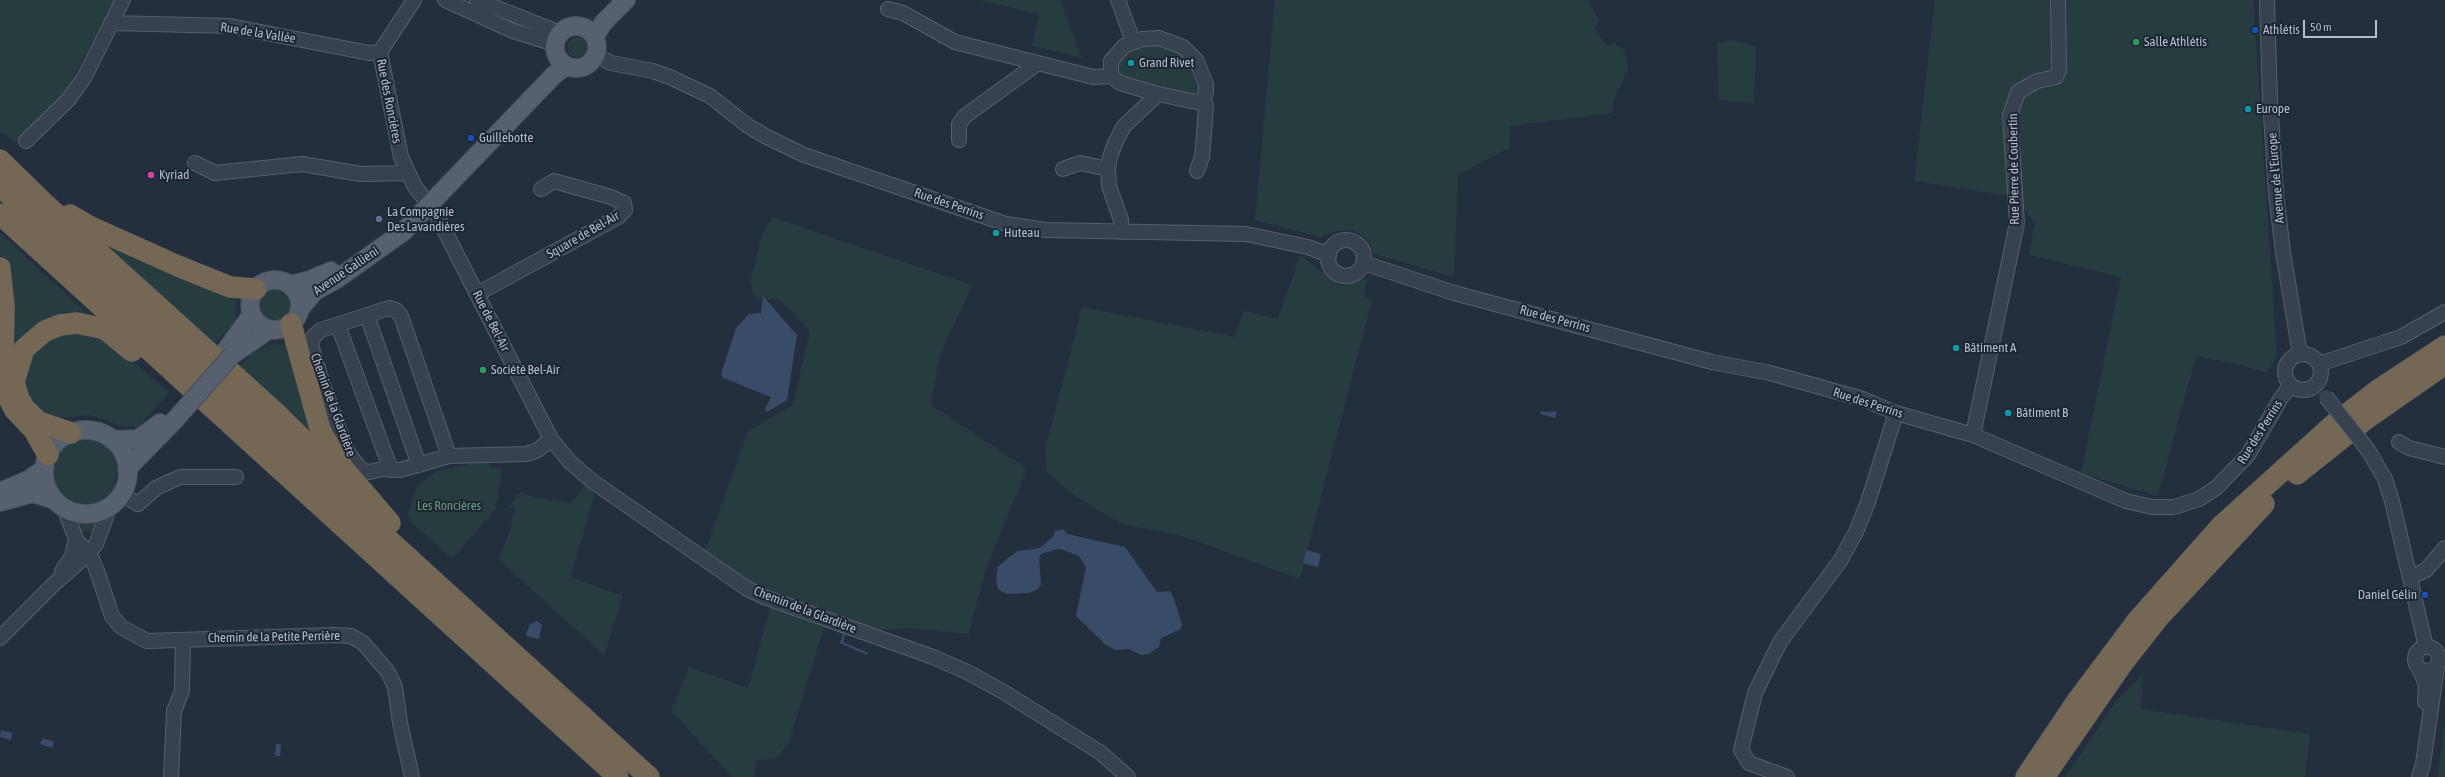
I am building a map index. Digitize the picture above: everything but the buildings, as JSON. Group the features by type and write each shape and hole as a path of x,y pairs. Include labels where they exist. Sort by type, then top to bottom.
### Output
{"highway":[{"path":"0,160 45,204 276,413 390,523 461,592 474,618"},
{"path":"0,186 649,777"},
{"path":"30,188 91,227 178,266 230,287 256,289"},
{"path":"0,214 618,777"},
{"path":"0,268 4,306 3,374 7,395 15,410 34,430 46,462"},
{"path":"295,317 321,432 344,468 390,523"},
{"path":"71,433 39,422 25,409 19,399 14,382 24,348 34,339 60,325 77,324 104,329 160,374 228,423"},
{"path":"2026,777 2099,670 2137,621 2221,526 2333,425 2378,390 2445,346"},
{"path":"2044,777 2122,664 2159,617 2231,537 2272,496 2321,454 2366,419 2445,364"}],"main road":[{"path":"589,32 611,0"},
{"path":"589,32 604,24 626,0"},
{"path":"572,26 589,32 597,49 596,55 592,61 580,68 559,50 572,26"},
{"name":"Avenue Gallieni","path":"295,317 315,292 337,279 403,232 428,203 554,75 559,50"},
{"name":"Avenue Gallieni","path":"290,285 327,273 355,258 428,203"},
{"name":"Avenue Gallieni","path":"256,289 271,281 281,281 290,285 298,297 295,317"},
{"path":"256,289 250,301 252,314 259,324 270,329 281,329 295,317"},
{"path":"127,470 229,353 252,314"},
{"path":"229,353 270,329"},
{"path":"112,440 138,439 171,418"},
{"path":"0,491 28,480 46,462 57,442 71,433 90,431 104,435 112,440 124,455 127,470 126,482 115,500 100,511 84,514 33,493 0,502"},
{"path":"46,462 46,486 59,504"}],"street":[{"path":"26,141 68,100 84,78 123,0"},
{"name":"Rue des Roncières","path":"414,0 380,52 401,157 415,187 428,203"},
{"path":"445,0 559,50"},
{"path":"477,0 559,50"},
{"path":"1118,0 1134,41"},
{"name":"Rue Pierre de Coubertin","path":"1973,435 2017,223 2010,115 2018,92 2037,81 2056,77 2059,70 2058,0"},
{"name":"Avenue de l'Europe","path":"2267,0 2270,100 2276,194 2283,252 2300,354"},
{"path":"888,9 914,18 938,34 955,42 1093,77 1111,76"},
{"name":"Rue de la Vallée","path":"111,23 230,26 369,53 380,52"},
{"path":"1150,38 1163,39 1175,43 1190,53 1204,75 1206,93 1203,100 1196,102 1158,94 1120,83 1111,76 1109,67 1114,55 1124,46 1134,41 1150,38"},
{"name":"Rue des Perrins","path":"596,55 611,63 653,71 672,78 710,96 748,126 804,155 1006,224 1046,230 1246,234 1308,247 1329,255"},
{"path":"959,140 959,124 964,116 1038,63"},
{"path":"1121,232 1121,220 1109,186 1108,169 1115,143 1124,126 1158,94"},
{"path":"1197,170 1202,157 1204,134 1206,105 1203,100"},
{"path":"195,163 215,173 302,164 361,174 408,173"},
{"path":"1063,169 1080,163 1108,169"},
{"name":"Square de Bel-Air","path":"477,294 618,217 625,210 624,204 611,197 554,181 541,189"},
{"name":"Rue de Bel-Air","path":"428,203 435,212 551,439"},
{"path":"1350,241 1360,247 1364,257 1364,263 1357,273 1346,276 1334,272 1330,267 1330,250 1339,242 1350,241"},
{"name":"Rue des Perrins","path":"1364,263 1454,293 1712,362 1770,373 1863,398 1896,413 1973,435 2126,501 2152,507 2174,507 2199,499 2232,474 2248,455 2281,398 2290,386"},
{"name":"Chemin de la Glardière","path":"449,456 401,316 396,310 389,308 321,330 314,336 310,345 323,385 352,460 360,470 369,472 391,470 419,465 449,456 527,454 538,450 551,439 570,462 592,480 746,588 764,597 933,657 968,672 1002,691 1101,753 1128,777"},
{"path":"2319,364 2401,336 2445,312"},
{"path":"367,315 419,465"},
{"path":"338,325 391,470"},
{"path":"2300,354 2311,356 2319,364 2320,378 2314,386 2300,390 2290,386 2285,376 2285,370 2290,360 2300,354"},
{"path":"2314,386 2326,396 2368,450 2385,479 2411,577 2421,631 2426,647"},
{"path":"1787,777 1749,763 1741,750 1755,693 1780,642 1840,561 1856,532 1868,502 1896,413"},
{"path":"2399,442 2409,448 2445,456"},
{"path":"0,638 54,584 88,554 96,544 115,500 138,504 156,488 180,477 236,477"},
{"name":"Chemin de la Petite Perrière","path":"59,504 76,539 88,554 98,571 112,616 121,627 147,641 334,635 357,638 377,658 393,680 412,777"},
{"path":"54,584 72,556 76,539"},
{"path":"2411,577 2426,570 2445,548"},
{"path":"171,777 174,710 182,691 183,640"},
{"path":"2426,647 2435,649 2440,660 2423,764 2419,777 2418,765 2426,686 2415,656 2421,648 2426,647"},
{"path":"2419,668 2428,672 2440,660"}],"green space":[{"path":"0,0 115,0 63,96 16,144 0,131"},
{"path":"979,0 1060,0 1082,58 1032,46 1039,14"},
{"path":"1275,0 1587,0 1599,19 1595,29 1606,46 1615,44 1622,48 1627,58 1628,69 1615,97 1612,113 1510,126 1509,148 1458,175 1454,277 1373,254 1369,241 1352,230 1337,231 1320,237 1255,220"},
{"path":"1935,0 2253,0 2277,355 2267,373 2238,364 2196,356 2158,496 2081,473 2121,277 2029,255 2035,223 2019,202 2008,196 1914,181"},
{"path":"573,37 581,37 587,43 587,51 581,57 573,57 567,51 567,43"},
{"path":"1733,40 1756,46 1754,103 1718,100 1717,43"},
{"path":"1153,43 1186,55 1202,86 1196,96 1127,81 1121,76 1117,64 1125,52"},
{"path":"772,217 972,285 939,357 931,405 1027,469 986,568 969,634 910,628 859,631 764,597 705,551 748,431 793,405 810,331 780,300 755,299 750,282 762,235"},
{"path":"0,233 91,317 14,360 3,262 0,253"},
{"path":"96,235 237,291 235,323 212,346 113,258"},
{"path":"1300,255 1340,286 1367,278 1364,297 1372,299 1300,579 1177,534 1124,525 1076,497 1046,472 1045,450 1082,307 1235,337 1243,311 1278,319"},
{"path":"272,288 278,288 287,293 291,299 291,311 287,317 278,322 272,322 263,317 258,308 258,302 263,293"},
{"path":"75,331 106,339 169,392 138,428 120,426 88,415 51,419 29,404 23,379 33,352 52,337"},
{"path":"288,344 314,438 237,370 253,352 270,345"},
{"path":"82,439 95,440 107,446 115,457 119,468 114,483 116,487 111,494 100,503 87,506 73,504 62,497 56,490 52,477 53,464 59,452 69,443"},
{"name":"Les Roncières","path":"488,460 489,467 502,468 496,509 452,559 411,522 408,513 417,486 436,471"},
{"path":"585,485 595,494 570,577 623,596 604,655 499,560 511,526 515,505 505,512 521,491 531,497 571,503"},
{"path":"98,519 96,531 80,533 75,520 91,522"},
{"path":"771,604 824,627 789,742 778,758 757,760 754,777 732,777 671,711 689,667 748,688"},
{"path":"2143,674 2141,709 2310,734 2305,777 2065,777 2114,704"},
{"path":"2445,724 2445,777 2437,777"}],"water":[{"path":"763,296 797,335 787,400 767,412 765,409 771,397 723,378 721,374 736,328 749,314 761,313"},
{"path":"1541,411 1557,411 1555,418 1540,414"},
{"path":"1063,529 1067,534 1125,547 1157,592 1170,591 1182,624 1181,629 1161,638 1159,647 1149,654 1141,655 1129,649 1116,650 1106,645 1076,616 1086,567 1079,556 1063,550 1058,549 1041,554 1039,559 1041,584 1038,589 1029,593 1006,594 998,589 996,579 998,567 1018,551 1040,548 1053,537 1055,531"},
{"path":"1306,550 1321,554 1318,567 1303,563"},
{"path":"537,621 542,625 539,639 526,636 529,625"},
{"path":"830,626 846,632 843,642 868,653 867,655 840,643 843,634 829,628"},
{"path":"1,730 12,733 11,740 0,737"},
{"path":"43,738 54,742 52,748 40,744"},
{"path":"276,744 281,744 280,756 275,756"}],"place":[{"name":"Athlétis","path":"2255,30"},
{"name":"Salle Athlétis","path":"2136,42"},
{"name":"Grand Rivet","path":"1131,63"},
{"name":"Europe","path":"2248,109"},
{"name":"Guillebotte","path":"471,138"},
{"name":"Kyriad","path":"151,175"},
{"name":"La Compagnie Des Lavandières","path":"379,219"},
{"name":"Huteau","path":"996,233"},
{"name":"Bâtiment A","path":"1956,348"},
{"name":"Société Bel-Air","path":"483,370"},
{"name":"Bâtiment B","path":"2008,413"},
{"name":"Daniel Gélin","path":"2425,595"}]}
